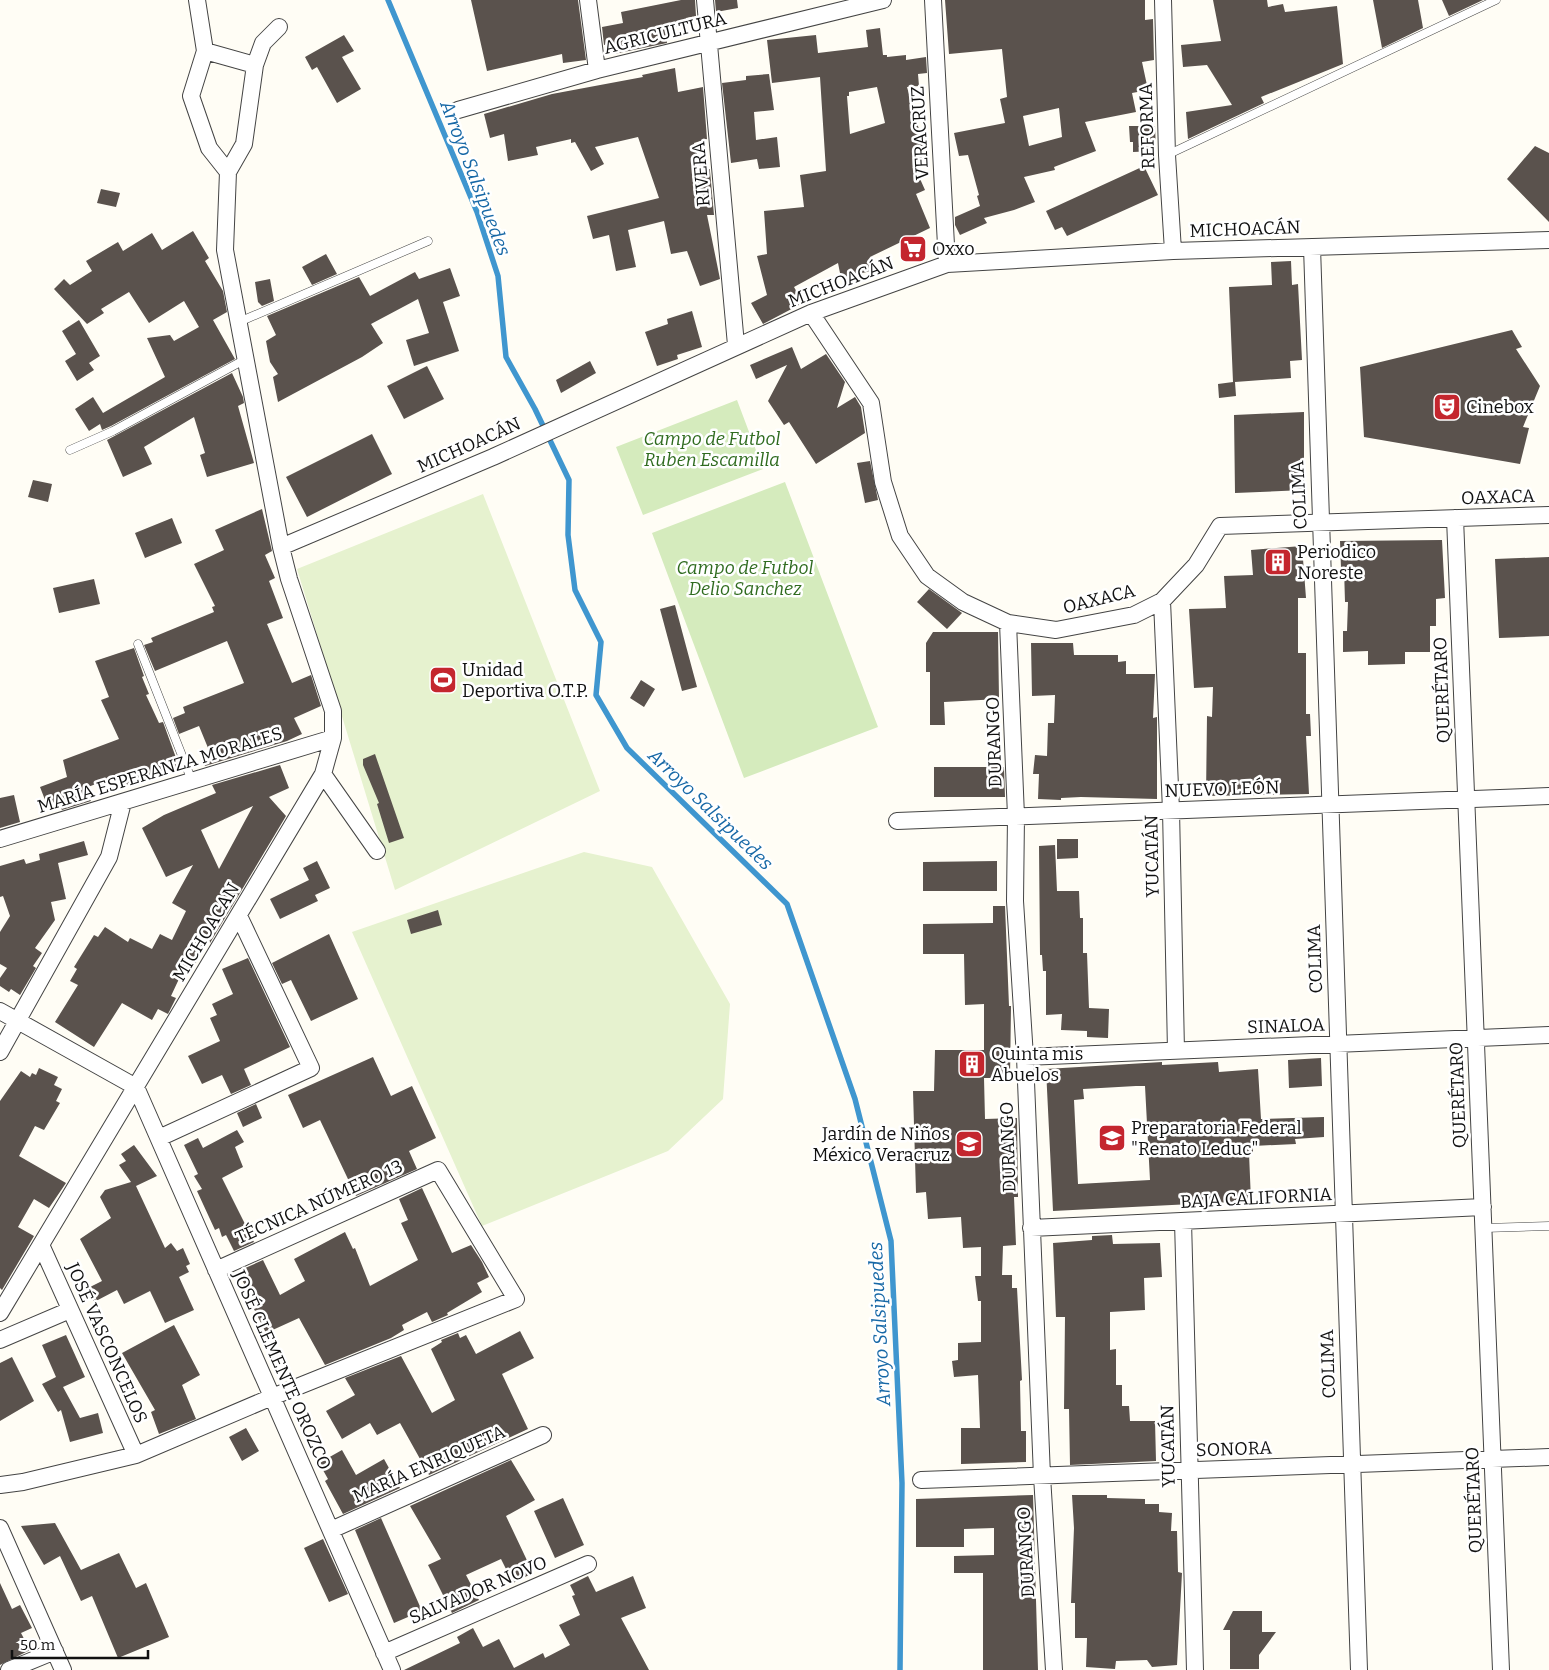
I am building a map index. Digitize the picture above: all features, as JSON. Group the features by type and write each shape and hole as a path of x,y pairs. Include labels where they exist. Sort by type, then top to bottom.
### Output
{"street":[{"path":"197,0 206,51 191,96 209,148 228,172 244,144 255,65 263,43 279,27"},
{"path":"588,0 596,70"},
{"name":"RIVERA","path":"704,0 736,345"},
{"name":"AGRICULTURA","path":"458,110 596,70 883,0"},
{"name":"VERACRUZ","path":"933,0 947,264"},
{"name":"REFORMA","path":"1163,0 1167,155 1173,252"},
{"path":"206,51 255,65"},
{"name":"MICHOACAN","path":"0,1313 42,1246 323,774 333,738 333,711 289,579 281,547 244,360 226,250 228,172"},
{"name":"MICHOACÁN","path":"281,547 493,457 736,345 811,313 947,264 1173,252 1549,240"},
{"name":"COLIMA","path":"1312,247 1359,1670"},
{"name":"OAXACA","path":"811,313 870,403 883,482 900,536 927,576 963,602 1008,622 1056,630 1134,615 1162,601 1196,566 1220,526 1549,515"},
{"name":"QUERÉTARO","path":"1455,518 1501,1670"},
{"name":"YUCATÁN","path":"1162,601 1171,810 1176,1051"},
{"name":"DURANGO","path":"1008,622 1016,816 1015,901 1025,1057 1042,1476 1054,1670"},
{"name":"MARÍA ESPERANZA MORALES","path":"0,839 333,738"},
{"path":"323,774 377,851"},
{"name":"NUEVO LEÓN","path":"897,820 1549,796"},
{"path":"0,1052 108,857 124,802"},
{"path":"158,1138 311,1068 239,916"},
{"path":"0,1011 136,1087"},
{"name":"SINALOA","path":"1025,1057 1549,1035"},
{"name":"JOSÉ CLEMENTE OROZCO","path":"136,1087 392,1670"},
{"name":"TÉCNICA NÚMERO 13","path":"216,1270 438,1170 516,1299 272,1397"},
{"name":"BAJA CALIFORNIA","path":"1031,1228 1483,1207"},
{"name":"YUCATÁN","path":"1184,1221 1195,1670"},
{"name":"JOSÉ VASCONCELOS","path":"42,1246 136,1455"},
{"path":"0,1340 70,1310"},
{"path":"0,1485 23,1482 136,1455 272,1397"},
{"name":"MARÍA ENRIQUETA","path":"331,1530 543,1435"},
{"name":"SONORA","path":"921,1480 1549,1457"},
{"path":"0,1528 63,1670"},
{"name":"SALVADOR NOVO","path":"384,1653 588,1564"},
{"path":"9,1670 55,1651"}],"lane":[{"path":"1167,155 1496,0"},
{"path":"239,322 428,241"},
{"path":"70,450 113,431 244,360"},
{"path":"138,644 192,781"},
{"path":"1484,1228 1549,1226"}],"green space":[{"name":"Campo de Futbol Ruben Escamilla","path":"737,400 763,469 643,515 616,447"},
{"name":"Campo de Futbol Delio Sanchez","path":"785,482 878,727 744,778 652,533"},
{"name":"Unidad Deportiva O.T.P.","path":"483,494 600,791 395,890 297,569"},
{"path":"584,852 652,867 730,1004 723,1099 668,1151 482,1226 352,932"}],"building":[{"path":"471,0 578,0 586,60 563,63 562,54 487,71"},
{"path":"681,0 695,0 696,16 686,18 687,25 665,28 667,43 614,54 612,43 604,45 602,27 623,23 621,12"},
{"path":"715,0 737,0 738,8 716,12"},
{"path":"945,0 1145,0 1145,20 1153,19 1154,60 1142,62 1148,90 1132,93 1136,112 1085,122 1096,151 1054,167 1055,170 1024,177 1035,202 984,218 987,223 960,235 955,225 955,217 980,206 977,196 979,195 968,155 959,156 954,133 1005,123 1000,99 1007,97 1002,49 949,54","holes":["1059,108 1062,137 1029,146 1023,116"]},
{"path":"1213,0 1267,0 1268,7 1283,4 1285,12 1337,6 1343,64 1261,97 1264,103 1188,139 1186,112 1232,105 1207,65 1183,67 1181,45 1221,41"},
{"path":"1373,0 1418,0 1423,28 1382,48"},
{"path":"1442,0 1483,0 1449,16"},
{"path":"880,28 883,55 887,55 887,57 906,55 906,60 926,57 927,73 918,74 919,86 907,87 927,158 913,163 925,190 916,194 930,228 872,256 875,270 841,278 838,263 794,287 803,303 763,324 751,303 767,295 757,256 767,254 764,211 804,207 800,175 826,171 820,77 772,83 767,40 816,35 818,53 868,47 866,30","holes":["877,87 885,123 850,134 847,96 849,96 849,92"]},
{"path":"344,35 354,51 342,57 361,89 337,103 317,67 312,70 305,57"},
{"path":"675,68 678,92 703,87 707,139 694,143 702,171 710,169 714,215 707,215 720,279 700,286 687,251 671,254 664,221 628,230 636,267 616,271 609,235 593,239 587,216 659,198 638,137 595,147 604,164 591,171 575,142 571,143 571,139 536,147 538,155 508,161 504,134 490,138 484,114 552,94 643,77 642,75"},
{"path":"769,74 774,110 754,112 756,140 777,137 780,167 759,169 757,159 731,163 722,83 746,80 746,76"},
{"path":"1129,126 1155,126 1156,151 1133,152 1133,142 1130,142"},
{"path":"1535,146 1549,153 1549,222 1507,179"},
{"path":"1144,166 1158,195 1067,236 1062,227 1055,230 1046,211"},
{"path":"101,189 120,193 116,207 97,203"},
{"path":"193,231 209,258 205,261 223,291 227,312 213,320 235,359 111,426 102,430 100,424 89,431 75,409 93,397 103,413 165,377 147,338 170,335 174,341 199,327 184,301 149,323 129,292 101,309 104,313 87,324 54,289 64,279 70,285 92,271 86,261 118,242 123,251 152,233 162,250"},
{"path":"326,254 337,274 312,285 302,267"},
{"path":"1291,261 1292,285 1298,284 1302,360 1290,361 1291,378 1235,382 1236,396 1219,398 1218,384 1233,382 1229,287 1272,285 1271,262"},
{"path":"450,268 460,296 443,302 459,351 414,366 406,340 429,333 418,299 371,324 383,343 362,357 278,402 273,377 278,374 270,362 266,341 276,335 267,316 359,277 370,296 415,272 419,279"},
{"path":"270,279 274,301 262,306 258,302 255,282"},
{"path":"692,311 702,347 677,355 678,359 657,366 645,332 668,324 667,319"},
{"path":"79,320 100,356 89,363 94,370 77,381 65,361 76,354 62,331"},
{"name":"Cinebox","path":"1512,330 1522,347 1516,349 1540,386 1523,427 1529,428 1520,464 1364,437 1360,367"},
{"path":"792,347 801,369 826,354 845,382 837,408 855,397 861,407 865,433 816,464 789,422 784,425 768,401 787,365 756,379 750,365"},
{"path":"590,361 596,373 561,393 556,380"},
{"path":"427,366 444,399 404,419 387,386"},
{"path":"232,373 243,397 244,403 238,406 254,463 207,477 200,455 205,453 194,417 144,447 152,464 123,477 107,440"},
{"path":"1304,412 1304,490 1235,493 1234,415"},
{"path":"372,434 392,474 307,517 286,477"},
{"path":"870,461 878,500 865,503 857,463"},
{"path":"33,480 52,484 48,502 28,497"},
{"path":"262,509 272,551 265,555 275,578 269,581 283,618 267,624 292,683 311,675 321,706 294,718 302,734 287,741 205,766 204,764 213,760 199,726 179,734 173,718 185,713 183,707 244,683 227,641 155,671 144,645 153,642 151,638 214,612 212,607 215,606 194,564 224,550 215,530"},
{"path":"172,518 182,543 145,558 135,533"},
{"path":"1442,540 1445,598 1436,599 1436,626 1430,626 1430,652 1405,652 1405,664 1368,665 1368,651 1343,652 1343,631 1347,631 1348,602 1345,602 1344,568 1341,568 1340,541"},
{"path":"1302,546 1306,598 1298,598 1298,653 1306,653 1306,714 1310,714 1311,736 1306,736 1309,794 1206,796 1207,716 1212,717 1213,687 1194,688 1189,609 1226,608 1224,576 1253,575 1251,550"},
{"path":"1549,557 1549,636 1499,638 1495,559"},
{"path":"94,579 100,604 59,613 53,588"},
{"path":"929,589 962,613 947,629 917,602"},
{"path":"675,605 697,687 682,691 660,609"},
{"path":"933,632 998,632 999,699 944,702 945,725 930,725 930,672 926,672 926,643"},
{"path":"1031,643 1073,643 1074,655 1118,655 1118,662 1126,661 1126,674 1155,674 1153,718 1157,717 1157,799 1081,797 1061,798 1061,800 1038,799 1039,774 1033,774 1035,755 1047,756 1048,723 1054,723 1055,695 1032,696"},
{"path":"134,648 149,694 146,695 159,723 163,722 179,766 126,785 121,774 83,789 91,801 62,810 57,801 47,805 40,787 67,777 63,760 119,739 101,700 109,697 95,661"},
{"path":"641,680 655,689 644,707 630,698"},
{"path":"375,754 404,838 389,843 377,804 379,803 363,765 363,759"},
{"path":"280,765 289,788 269,797 286,816 210,943 209,938 192,970 185,966 171,996 176,998 168,1014 158,1009 152,1020 122,1003 94,1047 55,1022 78,985 70,981 77,969 74,967 94,935 98,937 105,927 128,942 130,938 152,949 160,934 172,940 186,911 172,903 193,865 166,877 142,828 164,815 216,793 212,785","holes":["253,806 219,869 201,830"]},
{"path":"934,767 1004,767 1005,797 934,797"},
{"path":"14,795 20,822 0,828 0,798"},
{"path":"1057,839 1078,839 1078,858 1057,859"},
{"path":"84,841 88,855 58,863 66,899 51,902 55,920 35,948 42,953 33,966 36,968 20,995 11,989 9,992 0,986 0,978 7,968 0,964 0,932 10,916 3,896 0,897 0,866 24,859 26,864 40,860 39,854"},
{"path":"1055,845 1057,891 1079,891 1080,918 1083,918 1083,953 1087,953 1089,1008 1109,1009 1108,1038 1087,1037 1087,1031 1061,1030 1062,1014 1046,1015 1046,971 1043,971 1042,955 1040,955 1039,846"},
{"path":"317,861 330,888 315,895 318,901 280,919 270,899 309,880 303,868"},
{"path":"997,861 997,891 923,891 923,862"},
{"path":"993,906 1005,906 1009,1006 1011,1006 1010,1078 984,1078 985,1119 1017,1118 1018,1197 1014,1197 1016,1245 1003,1246 1002,1275 1012,1275 1012,1288 1017,1288 1022,1380 1020,1381 1021,1431 1026,1431 1026,1462 961,1464 961,1428 980,1428 978,1375 954,1377 952,1361 958,1360 958,1343 981,1342 981,1301 978,1301 975,1276 981,1276 981,1247 963,1248 961,1217 928,1219 926,1192 916,1193 913,1091 934,1091 935,1050 984,1050 984,1004 965,1005 964,954 923,954 923,924 993,923"},
{"path":"438,910 442,925 411,934 407,920"},
{"path":"329,934 358,999 311,1021 291,980 282,984 272,963"},
{"path":"248,958 290,1047 244,1069 251,1085 231,1094 222,1075 202,1084 188,1056 220,1041 210,1018 217,1015 212,1004 233,994 222,969"},
{"path":"373,1057 391,1096 412,1086 436,1138 409,1151 417,1169 356,1196 320,1120 303,1128 288,1095"},
{"path":"1321,1058 1322,1086 1289,1088 1288,1060"},
{"path":"1162,1062 1162,1065 1218,1062 1219,1072 1258,1069 1261,1119 1324,1117 1324,1137 1295,1139 1296,1144 1253,1146 1253,1153 1249,1153 1251,1201 1053,1211 1046,1069","holes":["1145,1086 1150,1180 1078,1184 1074,1100 1084,1099 1083,1089"]},
{"path":"39,1068 58,1077 54,1085 62,1089 56,1101 60,1103 44,1130 35,1126 19,1156 66,1183 49,1208 34,1199 18,1227 34,1236 2,1290 0,1288 0,1101 21,1071 30,1077 32,1073 36,1075"},
{"path":"256,1104 262,1118 243,1127 237,1113"},
{"path":"237,1130 244,1142 235,1147 243,1167 222,1178 254,1242 234,1251 226,1235 222,1237 219,1228 215,1230 197,1191 202,1189 194,1176 198,1174 184,1145 198,1138 203,1148"},
{"path":"134,1145 157,1176 136,1186 165,1248 171,1243 177,1251 183,1248 190,1264 186,1266 189,1272 179,1277 194,1310 165,1323 150,1291 124,1304 117,1290 94,1302 88,1288 102,1281 80,1239 111,1218 100,1197 105,1190 131,1182 119,1165 126,1161 121,1154"},
{"path":"422,1188 452,1253 471,1245 482,1262 489,1277 477,1283 482,1292 447,1313 448,1315 432,1322 427,1312 402,1325 404,1330 391,1338 325,1365 299,1318 266,1333 254,1309 257,1308 240,1276 246,1273 243,1269 263,1260 280,1295 305,1281 294,1259 345,1232 353,1249 355,1248 370,1286 418,1260 401,1223 408,1220 399,1199"},
{"path":"1112,1235 1113,1244 1160,1243 1162,1277 1144,1278 1145,1310 1110,1312 1110,1350 1116,1349 1116,1385 1122,1385 1122,1406 1129,1406 1130,1421 1155,1421 1156,1461 1070,1465 1069,1409 1064,1409 1065,1317 1056,1317 1053,1243 1092,1240 1092,1236"},
{"path":"174,1325 200,1375 182,1385 196,1419 159,1434 151,1412 155,1410 122,1353"},
{"path":"520,1331 534,1358 502,1374 528,1429 429,1475 400,1423 377,1435 370,1423 342,1439 326,1411 355,1395 345,1378 401,1356 432,1413 455,1400 431,1349 442,1342 441,1340 458,1333 460,1338 466,1335 476,1354"},
{"path":"66,1335 85,1377 63,1387 80,1418 98,1413 103,1433 70,1442 61,1410 58,1412 42,1384 56,1377 42,1345"},
{"path":"12,1357 34,1401 0,1421 0,1363"},
{"path":"246,1428 259,1451 242,1461 229,1437"},
{"path":"342,1450 356,1475 384,1459 400,1488 343,1514 325,1481 328,1479 319,1463"},
{"path":"511,1460 535,1500 506,1516 533,1573 513,1583 501,1559 466,1575 479,1600 452,1613 428,1565 441,1559 410,1506"},
{"path":"1033,1495 1038,1670 983,1670 983,1573 954,1573 954,1556 994,1555 994,1528 964,1529 964,1547 916,1547 916,1499"},
{"path":"1072,1495 1107,1495 1107,1498 1145,1499 1145,1504 1159,1504 1159,1512 1172,1513 1171,1531 1177,1531 1178,1572 1182,1573 1177,1665 1152,1667 1147,1660 1116,1661 1115,1669 1086,1667 1087,1638 1075,1638 1075,1603 1071,1603 1074,1528"},
{"path":"563,1498 584,1545 555,1558 534,1511"},
{"path":"381,1518 422,1611 394,1623 355,1530"},
{"path":"55,1523 81,1570 119,1553 136,1588 146,1583 169,1637 118,1658 92,1596 81,1601 60,1556 44,1565 21,1526"},
{"path":"323,1539 348,1594 329,1602 304,1548"},
{"path":"588,1576 596,1592 633,1576 646,1608 621,1618 649,1670 404,1670 460,1643 457,1637 473,1628 483,1647 499,1639 514,1668 543,1653 545,1658 570,1645 559,1625 580,1615 572,1596 575,1595 570,1585"},
{"path":"0,1583 12,1609 20,1605 32,1628 21,1633 30,1650 0,1665"},
{"path":"1233,1611 1262,1611 1262,1632 1276,1632 1259,1655 1259,1669 1230,1669 1230,1630 1223,1630"}],"waterway":[{"name":"Arroyo Salsipuedes","path":"388,0 477,212 498,276 506,357 535,409 569,480 568,535 575,590 601,642 596,695 627,748 787,904 855,1099 891,1241 902,1483 900,1670"}],"place":[{"name":"Oxxo","path":"913,249"},
{"name":"Cinebox","path":"1447,407"},
{"name":"Periodico Noreste","path":"1278,562"},
{"name":"Unidad Deportiva O.T.P.","path":"443,680"},
{"name":"Quinta mis Abuelos","path":"972,1064"},
{"name":"Preparatoria Federal \"Renato Leduc\"","path":"1112,1138"},
{"name":"Jardín de Niños México Veracruz","path":"969,1144"}]}
